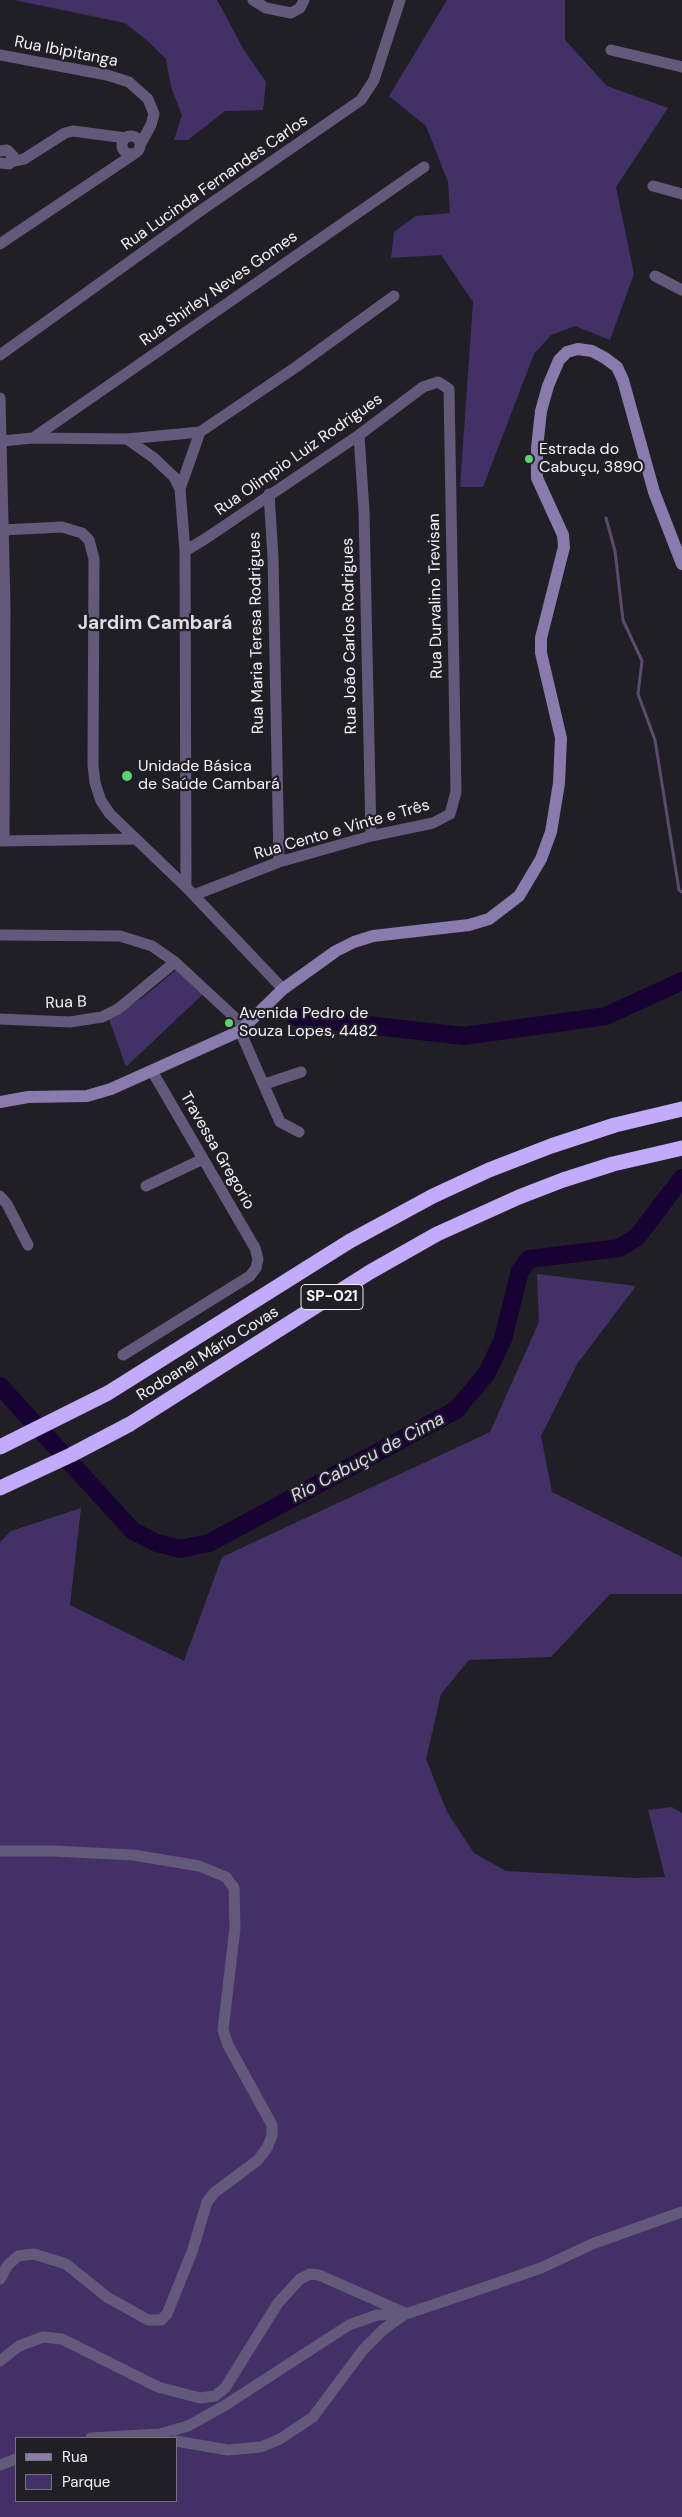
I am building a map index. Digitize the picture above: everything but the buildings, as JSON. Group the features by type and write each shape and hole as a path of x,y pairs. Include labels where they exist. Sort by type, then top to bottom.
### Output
{"highway":[{"name":"Rodoanel Mário Covas","path":"0,1447 108,1393 350,1241 433,1196 489,1170 551,1146 615,1124 682,1109"},
{"name":"Rodoanel Mário Covas","path":"0,1488 71,1455 130,1424 370,1272 437,1234 519,1197 563,1180 613,1164 682,1148"}],"main road":[{"path":"0,1102 28,1097 87,1096 112,1090 242,1029 283,989 336,951 354,942 373,936 469,925 489,919 519,896 541,859 556,805 560,738 541,653 541,638 564,547 563,535 537,478 537,448 541,410 548,386 559,360 567,352 578,349 592,351 617,367 623,380 654,492 682,564"}],"street":[{"path":"254,0 266,8 291,13 300,8 304,0"},
{"name":"Rua Lucinda Fernandes Carlos","path":"0,355 203,209 353,107 368,91 374,80 400,0"},
{"path":"611,50 682,67"},
{"name":"Rua Ibipitanga","path":"0,55 107,75 129,82 148,99 154,114 152,125 130,144 104,174 0,244"},
{"path":"0,172 6,156 24,159 73,131 105,135 130,144"},
{"name":"Rua Shirley Neves Gomes","path":"33,438 424,167"},
{"path":"653,186 682,194"},
{"path":"655,276 682,290"},
{"path":"2,441 33,438 127,440 200,432 296,368 394,296"},
{"name":"Rua Olimpio Luiz Rodrigues","path":"185,551 212,535 269,494 359,435 431,383"},
{"name":"Rua Durvalino Trevisan","path":"431,383 445,384 451,396 456,792 450,814 443,819"},
{"path":"0,398 3,530 2,840 135,839"},
{"path":"180,489 200,432"},
{"name":"Rua João Carlos Rodrigues","path":"359,435 364,511 370,836"},
{"path":"127,440 154,458 174,477 180,489 185,551 190,891"},
{"name":"Rua Maria Teresa Rodrigues","path":"269,494 273,557 279,862"},
{"path":"3,530 62,527 73,529 89,540 93,548 95,783 101,801 135,839 190,891 283,989"},
{"name":"Rua Cento e Vinte e Três","path":"190,891 279,862 370,836 443,819"},
{"path":"0,935 120,936 152,946 176,962 242,1029 280,1122 299,1132"},
{"name":"Rua B","path":"0,1019 70,1022 102,1017 118,1009 176,962"},
{"name":"Travessa Gregorio","path":"122,1355 250,1276 256,1268 258,1259 254,1248 152,1071"},
{"path":"265,1084 301,1072"},
{"path":"146,1186 203,1159"},
{"path":"0,1196 7,1204 28,1245"},
{"path":"0,1852 54,1851 133,1855 199,1866 226,1877 234,1888 235,1928 223,2030 228,2044 272,2125 272,2136 268,2148 258,2160 214,2193 207,2202 192,2252 167,2314 161,2320 148,2320 107,2297 66,2264 34,2254 18,2256 8,2265 0,2279"},
{"path":"178,2441 228,2450 261,2447 280,2439 313,2417 362,2350 384,2329 406,2314 540,2268 592,2244 682,2212"},
{"path":"0,2361 19,2346 43,2337 62,2339 158,2387 200,2398 215,2396 225,2388 278,2304 300,2279 310,2274 319,2275 406,2314"},
{"path":"128,2437 165,2436 188,2426 205,2418 349,2326 377,2315 406,2314"},
{"path":"0,2466 15,2458"}],"green space":[{"path":"14,0 217,0 244,50 266,82 263,110 225,111 188,140 174,140 182,115 171,87 166,59 149,42 125,23"},
{"path":"447,0 565,0 565,40 607,86 668,108 616,187 634,274 610,340 575,326 551,335 534,354 483,487 460,487 473,302 441,255 391,258 394,232 416,216 450,213 448,182 426,126 389,96"},
{"path":"176,970 203,994 126,1067 109,1019 142,998"},
{"path":"537,1274 636,1286 577,1364 541,1436 552,1492 682,1557 682,1594 610,1594 551,1657 469,1660 441,1694 426,1759 447,1812 474,1853 506,1871 636,1878 665,1877 648,1810 672,1807 682,1813 682,2517 0,2517 0,1542 11,1531 81,1508 70,1605 184,1661 222,1557 490,1432 539,1322"}],"waterway":[{"path":"606,518 615,551 623,620 642,661 638,694 655,740 679,890 682,892"},
{"path":"295,1017 464,1036 606,1016 682,981"},
{"name":"Rio Cabuçu de Cima","path":"0,1386 133,1531 157,1543 180,1549 209,1543 456,1410 487,1373 503,1339 520,1271 529,1259 619,1248 637,1237 682,1178"}],"place":[{"name":"Estrada do Cabuçu, 3890","path":"529,459"},
{"name":"Unidade Básica de Saúde Cambará","path":"127,776"},
{"name":"Avenida Pedro de Souza Lopes, 4482","path":"229,1023"}],"district":[{"name":"Jardim Cambará","path":"155,624"}]}
